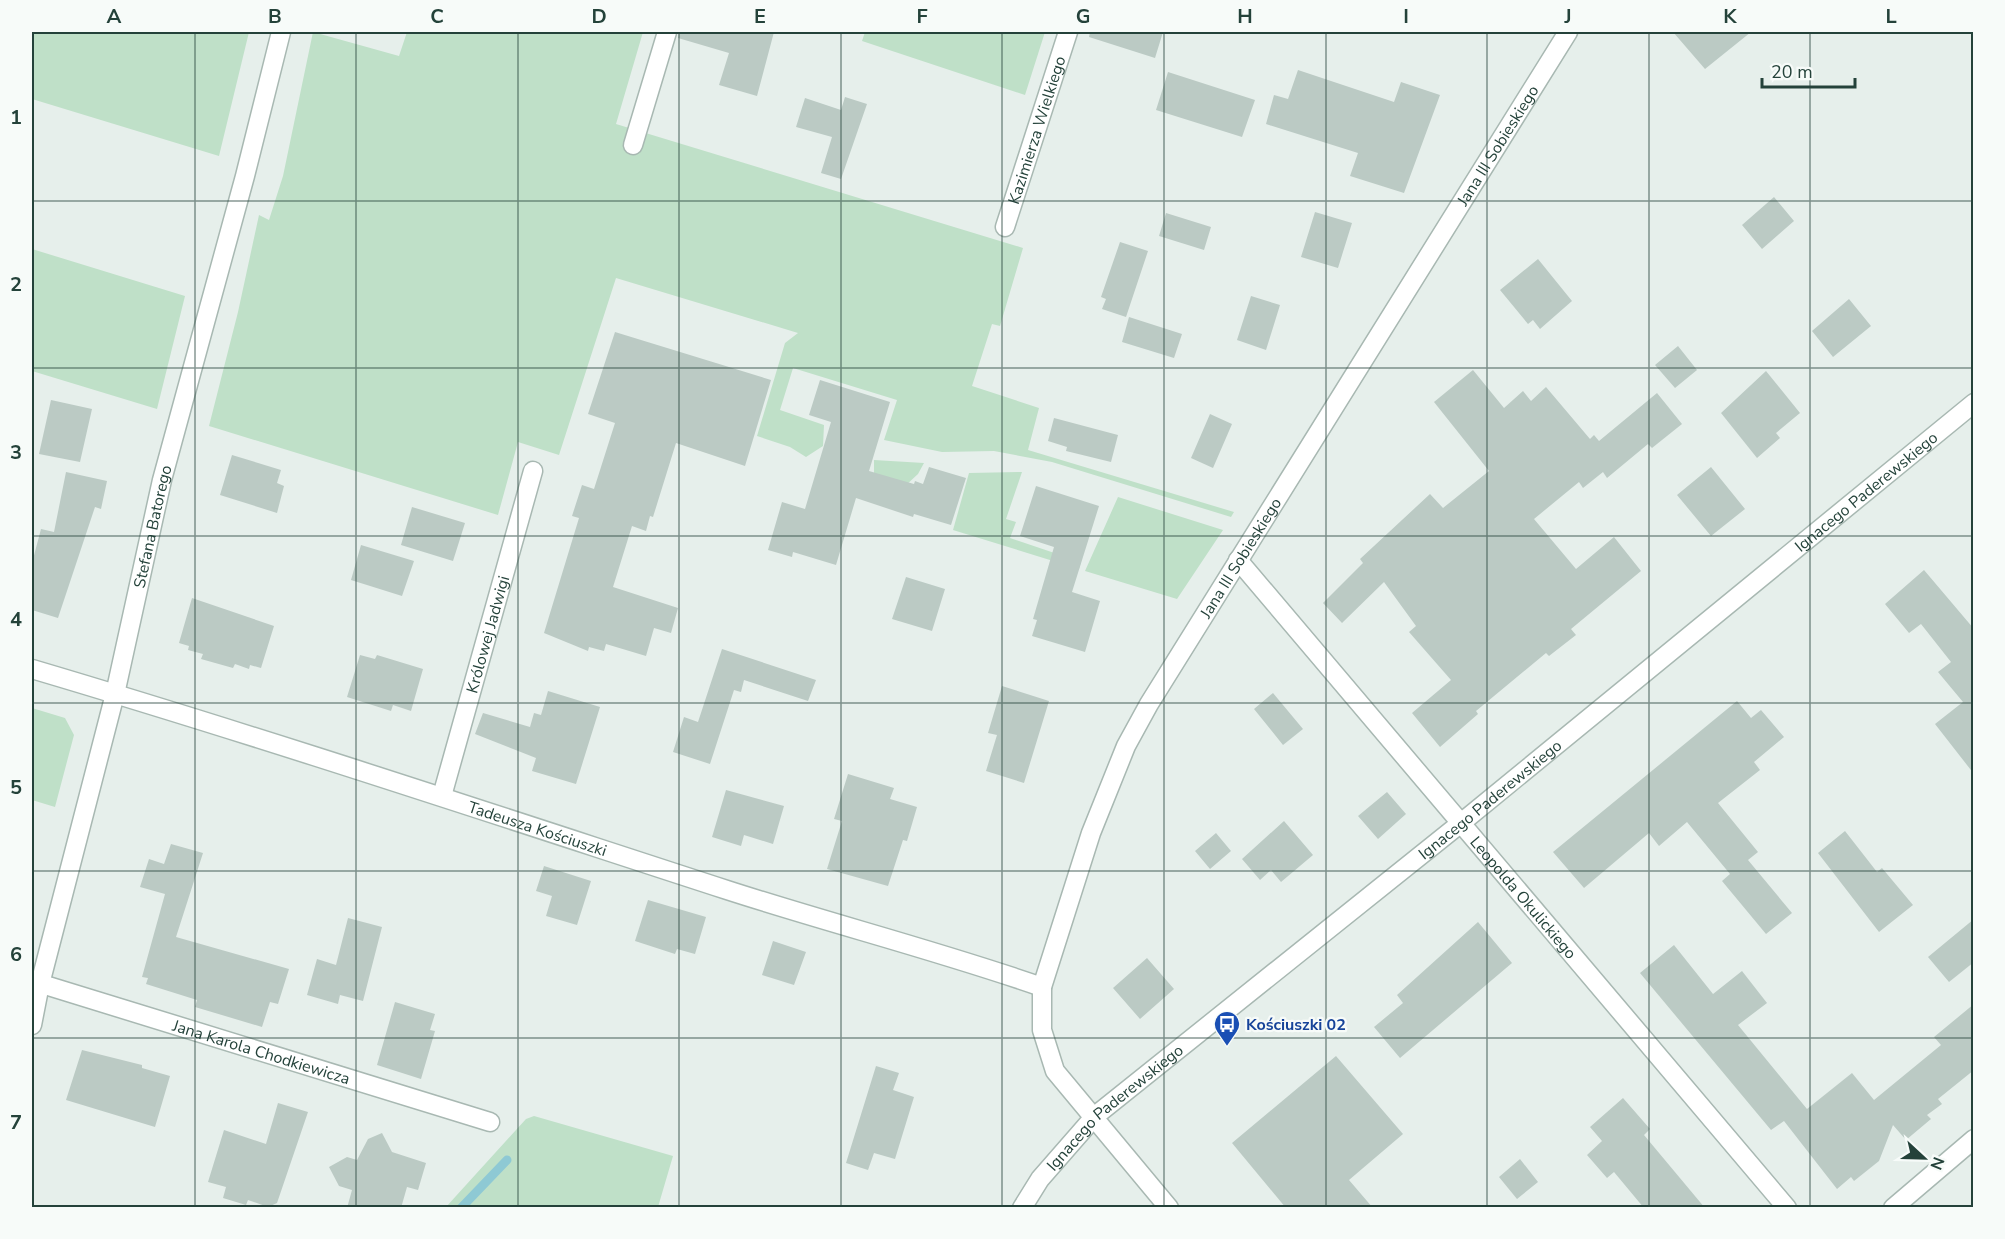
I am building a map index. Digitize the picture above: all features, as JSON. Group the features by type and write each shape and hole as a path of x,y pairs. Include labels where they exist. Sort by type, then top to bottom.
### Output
{"street":[{"name":"Stefana Batorego","path":"32,1025 36,982 115,694 162,480 245,176 281,32"},
{"path":"633,145 667,32"},
{"name":"Kazimierza Wielkiego","path":"1005,227 1068,32"},
{"name":"Jana III Sobieskiego","path":"1095,1116 1055,1071 1042,1030 1042,987 1098,811 1126,746 1149,704 1238,560 1568,32"},
{"name":"Ignacego Paderewskiego","path":"1022,1208 1040,1179 1095,1116 1461,823 1974,404"},
{"name":"Królowej Jadwigi","path":"442,796 533,471"},
{"name":"Leopolda Okulickiego","path":"1238,560 1438,799 1461,823 1787,1208"},
{"name":"Tadeusza Kościuszki","path":"32,669 442,796 731,891 1042,987"},
{"name":"Jana Karola Chodkiewicza","path":"36,982 490,1122"},
{"path":"1095,1116 1169,1208"},
{"path":"1893,1208 1974,1139"}],"green space":[{"path":"32,32 249,32 219,156 32,99"},
{"path":"313,32 399,56 407,32 643,32 616,124 1023,248 1000,326 992,324 972,386 1039,408 1028,450 1234,512 1231,517 1052,462 994,451 942,452 884,440 897,400 793,368 780,410 824,425 823,446 806,457 790,447 757,436 785,343 798,333 616,278 559,455 518,442 498,515 209,426 238,312 259,215 269,220 283,176"},
{"path":"865,32 1045,32 1025,95 862,41"},
{"path":"32,249 185,296 157,409 32,371"},
{"path":"874,460 924,463 918,474 905,486 874,476"},
{"path":"1022,472 1006,519 1016,522 1010,538 1081,562 1079,569 953,530 969,473"},
{"path":"1118,497 1223,530 1177,599 1085,571"},
{"path":"32,708 65,718 74,735 55,807 32,800"},
{"path":"534,1116 673,1156 658,1207 446,1207 526,1119"}],"building":[{"path":"679,32 774,32 757,96 719,85 729,53 678,38"},
{"path":"1090,32 1163,32 1155,58 1089,37"},
{"path":"1673,32 1751,32 1705,69"},
{"path":"1298,70 1394,102 1401,82 1440,95 1404,193 1350,176 1358,153 1266,124 1274,95 1288,99"},
{"path":"1168,72 1255,100 1242,137 1156,110"},
{"path":"845,97 867,104 841,179 821,173 832,137 796,127 805,98 841,110"},
{"path":"1774,197 1794,221 1762,249 1742,225"},
{"path":"1315,212 1352,223 1338,268 1301,257"},
{"path":"1166,213 1211,227 1204,250 1159,236"},
{"path":"1120,242 1148,251 1126,317 1102,309 1106,299 1101,297"},
{"path":"1538,259 1572,301 1540,329 1533,320 1528,324 1500,290"},
{"path":"1251,296 1280,305 1266,350 1237,340"},
{"path":"1849,299 1871,326 1833,357 1812,331"},
{"path":"1129,317 1182,334 1174,358 1122,342"},
{"path":"615,332 771,380 745,466 676,443 653,517 650,516 646,531 632,526 613,587 678,608 671,633 654,628 646,656 606,644 604,651 589,647 588,651 544,633 579,518 572,516 582,485 594,489 615,423 588,414"},
{"path":"1678,346 1697,370 1675,388 1655,365"},
{"path":"1473,370 1504,408 1523,391 1531,401 1546,387 1590,439 1594,435 1599,441 1657,393 1682,424 1652,448 1648,444 1607,478 1603,472 1583,488 1579,482 1534,519 1576,569 1614,537 1641,571 1571,629 1576,635 1549,656 1546,653 1476,711 1478,714 1440,747 1412,713 1451,680 1409,632 1416,626 1384,582 1342,623 1323,603 1363,563 1360,559 1430,494 1443,508 1489,471 1434,402"},
{"path":"1766,371 1800,413 1776,433 1780,438 1757,458 1721,413"},
{"path":"820,380 890,402 869,471 914,484 915,481 923,484 929,467 966,478 951,525 914,514 913,517 856,498 836,565 793,552 792,557 768,550 782,502 805,509 831,422 809,415"},
{"path":"51,400 92,409 80,462 39,454"},
{"path":"1210,414 1232,424 1213,468 1191,458"},
{"path":"1054,418 1118,435 1111,462 1066,451 1067,447 1048,441"},
{"path":"232,455 281,470 277,483 284,486 277,513 220,495"},
{"path":"1711,467 1745,509 1711,536 1677,495"},
{"path":"66,472 107,481 101,509 95,507 58,618 32,610 32,563 41,529 54,532"},
{"path":"1036,486 1099,506 1072,592 1100,601 1085,652 1032,636 1037,620 1033,619 1054,547 1020,536"},
{"path":"412,507 465,523 453,561 401,545"},
{"path":"361,545 414,561 402,596 351,580"},
{"path":"1924,570 1974,629 1974,774 1935,724 1963,702 1938,672 1951,662 1921,624 1909,633 1885,604"},
{"path":"906,577 945,589 932,631 892,619"},
{"path":"192,598 274,626 261,668 250,665 249,669 235,664 233,668 201,659 203,654 188,650 189,646 179,643"},
{"path":"722,649 816,680 808,701 744,680 741,692 734,690 710,764 673,752 684,717 698,722"},
{"path":"360,655 375,659 377,655 423,669 411,711 393,705 391,711 347,697"},
{"path":"1002,686 1049,701 1024,783 986,771 997,735 988,733"},
{"path":"548,691 600,707 576,784 532,771 536,758 475,734 483,713 530,727 534,713 541,715"},
{"path":"1273,693 1303,729 1283,745 1254,709"},
{"path":"1737,701 1751,718 1761,710 1784,737 1754,762 1760,770 1718,803 1758,852 1748,860 1792,913 1766,934 1722,881 1730,874 1687,822 1659,846 1649,833 1584,888 1553,852"},
{"path":"848,774 894,788 890,799 917,807 907,841 903,840 888,886 827,869 842,821 834,819"},
{"path":"726,790 784,806 773,844 744,835 741,846 712,837"},
{"path":"1387,792 1406,814 1378,839 1358,816"},
{"path":"1284,821 1313,855 1281,882 1271,870 1260,880 1242,859"},
{"path":"1845,831 1877,872 1882,868 1913,905 1879,932 1818,853"},
{"path":"1216,833 1231,851 1210,869 1195,851"},
{"path":"171,844 203,853 176,937 289,969 278,1004 270,1002 262,1027 195,1007 197,1000 146,984 148,978 142,977 165,894 140,887 149,859 164,864"},
{"path":"544,866 591,881 577,925 546,916 552,896 536,891"},
{"path":"648,900 706,917 695,954 677,949 675,954 635,941"},
{"path":"348,918 382,927 363,1001 340,995 338,1004 307,995 317,959 336,965"},
{"path":"1974,919 1974,962 1949,982 1928,957"},
{"path":"1478,922 1512,963 1400,1058 1374,1027 1403,1003 1397,995"},
{"path":"773,941 806,952 794,985 762,975"},
{"path":"1674,945 1713,994 1742,971 1767,1003 1738,1025 1807,1109 1852,1073 1874,1100 1941,1045 1934,1037 1974,1004 1974,1070 1938,1099 1942,1104 1927,1115 1931,1119 1906,1140 1893,1125 1879,1161 1854,1181 1851,1177 1837,1189 1784,1121 1771,1130 1640,973"},
{"path":"1147,958 1174,989 1140,1019 1113,988"},
{"path":"395,1002 435,1014 430,1030 435,1031 421,1079 377,1065"},
{"path":"82,1050 142,1065 142,1068 170,1076 155,1127 66,1100"},
{"path":"1336,1056 1403,1134 1349,1180 1373,1208 1286,1208 1232,1143"},
{"path":"876,1066 899,1073 893,1090 914,1097 895,1159 874,1153 868,1170 846,1163"},
{"path":"1623,1098 1650,1129 1644,1135 1705,1208 1644,1208 1614,1172 1607,1178 1587,1155 1602,1141 1590,1127"},
{"path":"278,1103 308,1112 277,1203 268,1207 248,1200 246,1205 223,1198 226,1187 208,1182 224,1130 266,1144"},
{"path":"382,1133 392,1152 426,1163 418,1190 407,1187 401,1208 347,1208 352,1190 339,1186 329,1167 347,1157 357,1160 368,1139"},
{"path":"1520,1159 1538,1182 1517,1199 1499,1177"}],"waterway":[{"path":"461,1208 507,1160"}],"place":[{"name":"Kościuszki 02","path":"1227,1047"}]}
